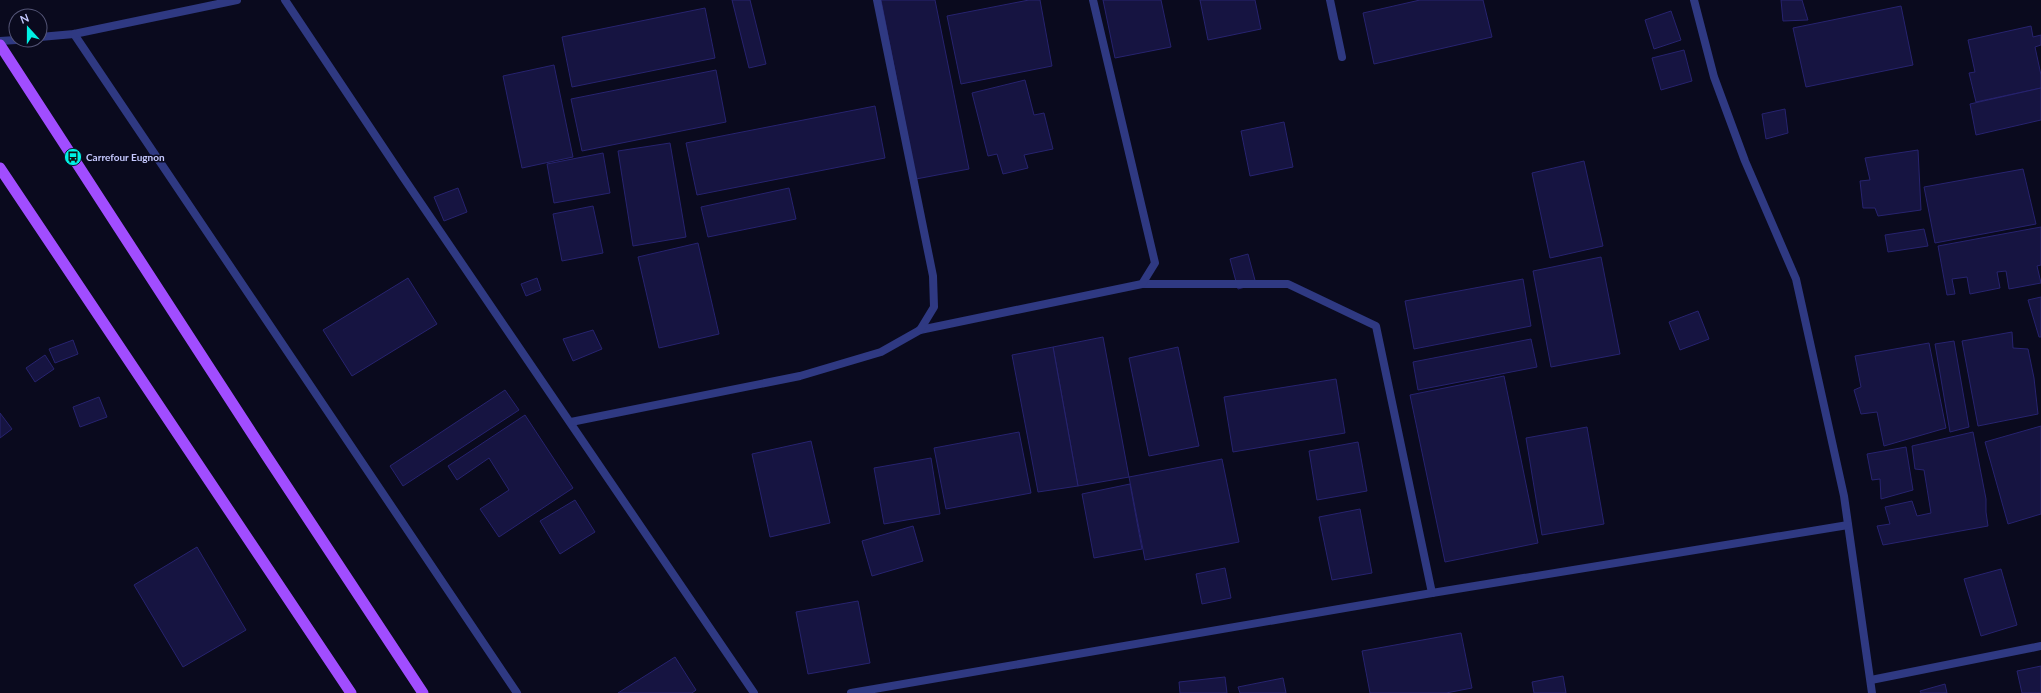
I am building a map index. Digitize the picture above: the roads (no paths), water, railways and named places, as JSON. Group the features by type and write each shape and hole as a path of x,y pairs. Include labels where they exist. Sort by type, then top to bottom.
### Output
{"main road":[{"path":"0,45 270,461 423,693"},
{"path":"0,168 351,693"}],"street":[{"path":"48,36 74,34 237,0"},
{"path":"285,0 403,177 754,693"},
{"path":"877,0 933,276 934,306 920,330"},
{"path":"1093,0 1155,263 1142,284"},
{"path":"1330,0 1342,56"},
{"path":"1694,0 1714,77 1745,161 1796,278 1844,496 1872,693"},
{"path":"74,34 517,693"},
{"path":"571,422 800,376 880,352 920,330 1142,284 1288,284 1376,326 1432,593"},
{"path":"851,693 1432,593 1848,525"},
{"path":"1870,680 2041,646"}],"place":[{"name":"Carrefour Eugnon","path":"73,157"}]}
